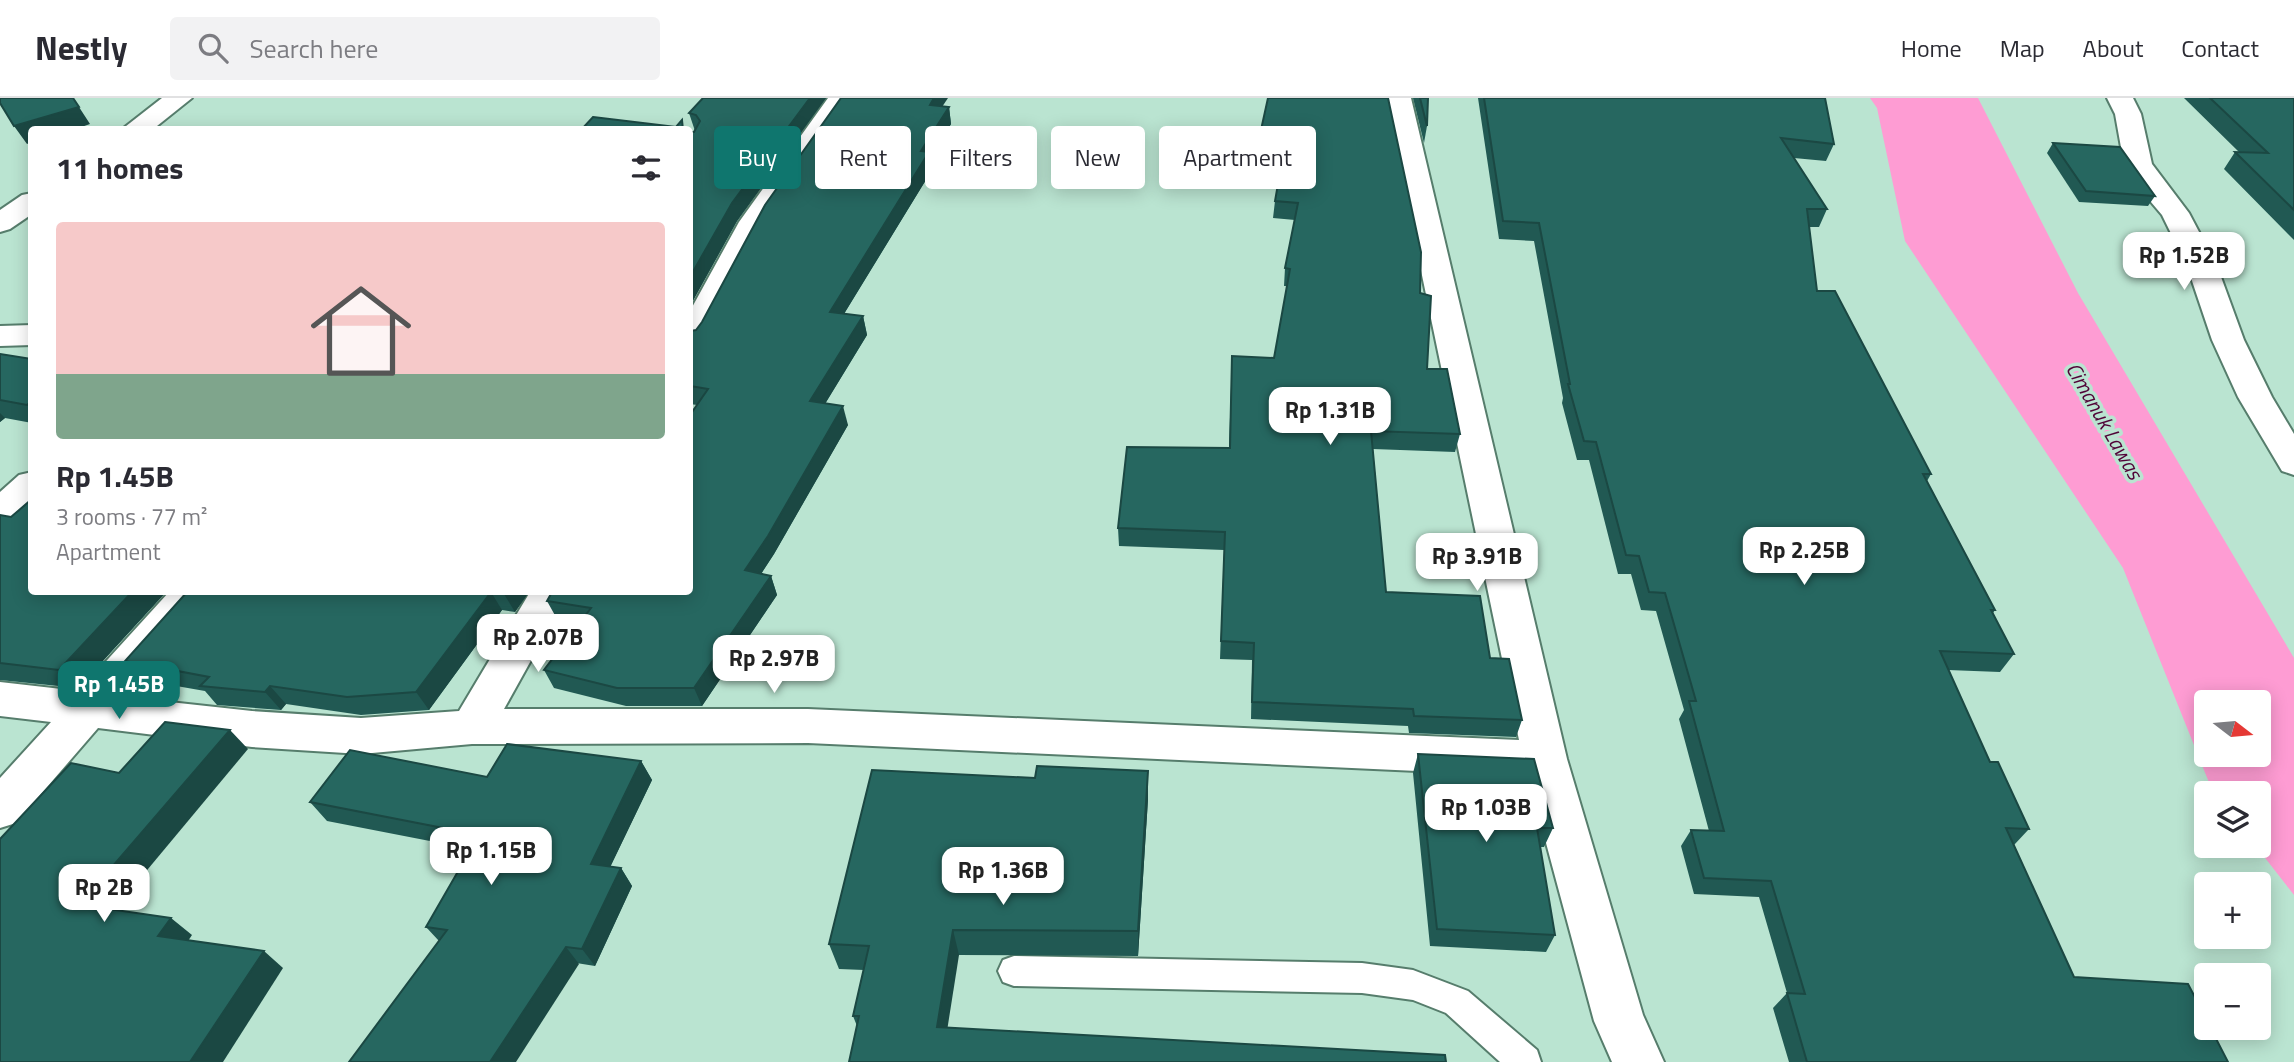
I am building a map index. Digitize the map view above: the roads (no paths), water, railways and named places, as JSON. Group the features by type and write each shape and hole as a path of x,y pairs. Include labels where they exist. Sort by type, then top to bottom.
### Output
{"street":[{"path":"140,126 179,98"},
{"path":"693,333 753,222 841,98"},
{"path":"1398,98 1545,758 1619,1021 1638,1062"},
{"path":"2120,98 2128,114 2138,164 2180,224 2202,266 2217,310 2255,397 2294,463"},
{"path":"0,223 28,204"},
{"path":"0,336 28,335"},
{"path":"0,513 28,488"},
{"path":"0,808 189,595"},
{"path":"472,727 548,595"},
{"path":"0,699 252,729 360,736 472,727 808,726 1545,758"}],"lane":[{"path":"1014,971 1363,978 1413,985 1457,1002 1525,1062"}],"water":[{"name":"Cimanuk Lawas","path":"1870,98 1978,98 2078,293 2294,658 2294,895 2265,858 2271,858 2271,781 2208,781 2203,767 2272,766 2272,690 2194,690 2194,745 2123,568 1905,241 1877,108"}]}
